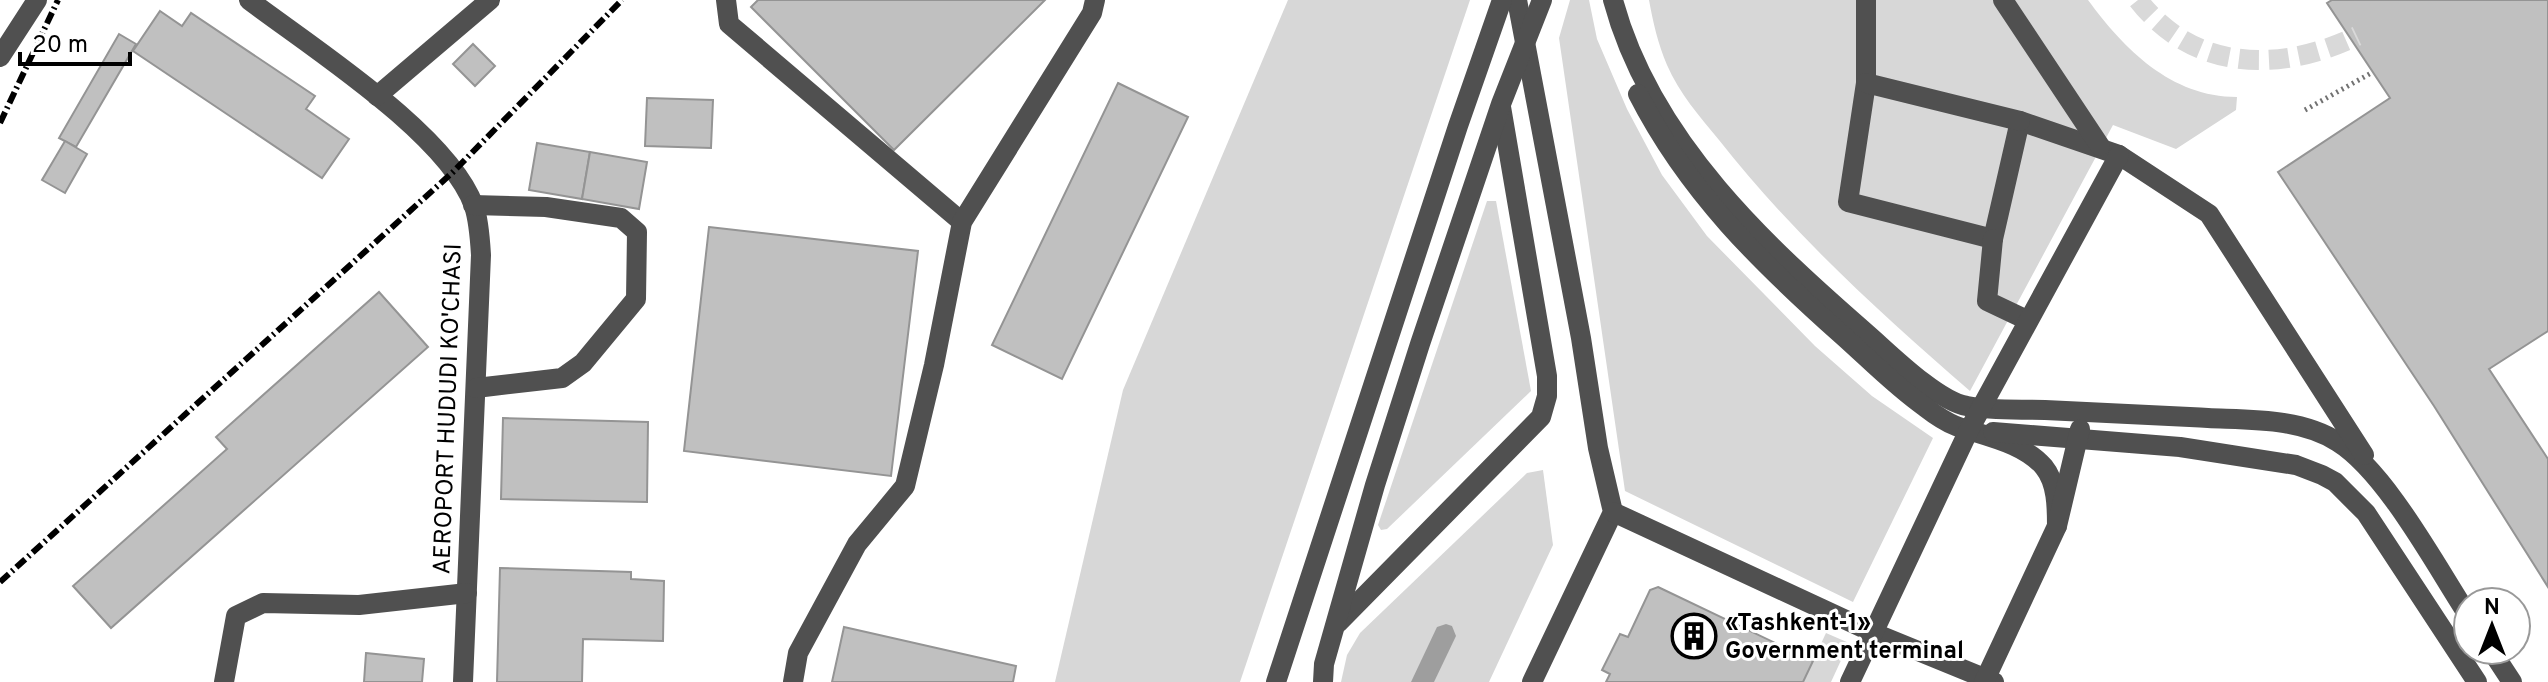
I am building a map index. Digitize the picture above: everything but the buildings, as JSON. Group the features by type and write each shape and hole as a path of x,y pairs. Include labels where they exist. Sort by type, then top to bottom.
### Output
{"street":[{"path":"0,57 37,0"},
{"name":"AEROPORT HUDUDI KO'CHASI","path":"249,0 377,96 439,152 473,205 481,255 463,682"},
{"path":"377,96 490,0"},
{"path":"726,0 729,24 962,222"},
{"path":"793,682 798,653 857,544 905,486 934,365 962,222 1092,13 1095,0"},
{"path":"1276,682 1453,140 1502,0"},
{"path":"1517,0 1581,338 1598,448 1613,512 1532,682"},
{"path":"1323,682 1324,664 1375,485 1501,104 1542,0"},
{"path":"1601,0 1627,73 1672,155 1699,193 1812,309 1898,385 1953,425 2023,451 2044,468 2055,491 2057,526"},
{"path":"1613,0 1623,34 1647,85 1686,146 1742,216 1825,298 1911,373 1964,406 2229,419 2305,428 2327,436 2348,449 2390,495"},
{"path":"1866,0 1866,83 1848,202 1993,239"},
{"path":"2003,0 2109,150"},
{"path":"1866,83 2020,121 2109,150 2209,214 2452,590"},
{"path":"1335,625 1541,417 1547,396 1547,376 1501,104"},
{"path":"2020,121 1993,239 1987,301 2027,320"},
{"path":"1850,682 1969,430 2027,320 2109,150"},
{"path":"473,205 546,207 621,218 637,232 636,299 583,363 562,378 476,388"},
{"path":"1613,512 1874,633 1988,681 2057,526 2084,412"},
{"path":"1969,430 2180,447 2296,465 2322,475 2347,492 2366,513 2477,682"},
{"path":"224,682 236,616 263,603 359,605 467,593"}],"path":[{"path":"2305,110 2373,72"}],"shaded area":[{"path":"1288,0 1470,0 1240,682 1055,682 1123,390"},
{"path":"1570,0 1589,0 1597,39 1627,109 1662,175 1707,236 1815,346 1872,396 1933,438 1853,602 1625,491 1559,38"},
{"path":"1649,0 2088,0 2117,36 2151,67 2191,89 2237,97 2236,110 2176,149 2113,125 1970,391 1807,240 1705,123 1667,65"},
{"path":"1487,201 1496,201 1531,391 1387,529 1381,530 1378,525"},
{"path":"1543,470 1553,545 1489,682 1341,682 1347,655 1360,633 1527,473"},
{"path":"1452,626 1456,636 1434,682 1411,682 1437,627"},
{"path":"1826,633 1849,643 1831,682 1803,682"}],"tunnel":[{"path":"2138,0 2160,24 2185,41 2212,53 2240,59 2269,60 2298,56 2357,36"}],"railway":[{"path":"0,123 58,0"},
{"path":"0,582 453,172 622,0"}],"place":[{"name":"«Tashkent-1» Government terminal","path":"1694,636"}]}
